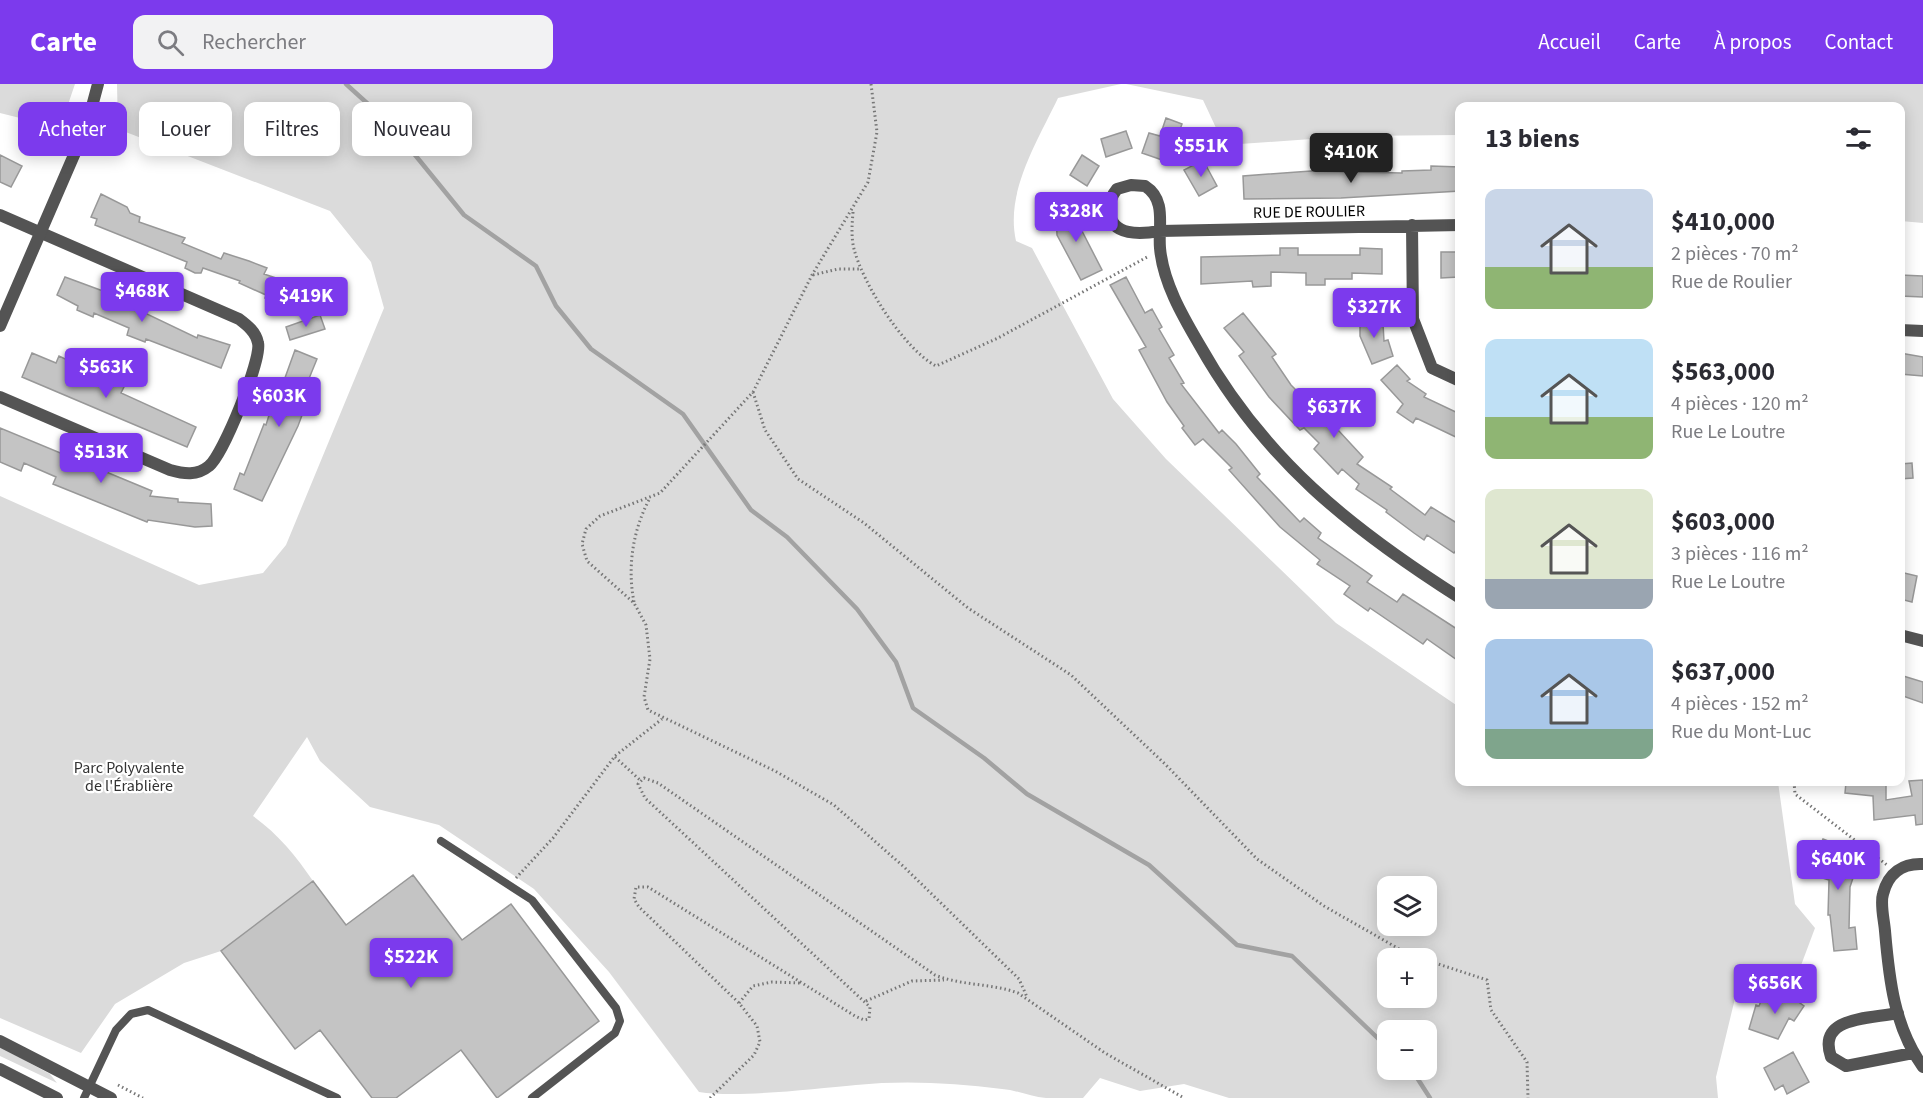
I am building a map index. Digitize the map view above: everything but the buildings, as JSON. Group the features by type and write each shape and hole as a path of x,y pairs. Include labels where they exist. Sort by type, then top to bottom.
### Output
{"street":[{"path":"0,326 87,125 98,84"},
{"path":"1160,231 1133,234 1116,226 1110,210 1112,195 1117,189 1137,184 1151,189 1160,209 1160,231 1160,250 1170,286 1209,362 1257,431 1338,513 1370,539 1455,595"},
{"path":"0,215 239,319 254,334 258,343 257,360 215,460 208,467 190,474 170,470 0,397"},
{"path":"1412,225 1413,319 1432,368 1455,379"},
{"name":"RUE DE ROULIER","path":"1160,231 1455,225"},
{"path":"1905,330 1923,331"},
{"path":"1905,636 1923,641"},
{"path":"1923,864 1910,863 1896,871 1887,882 1882,896 1889,976 1898,1013 1913,1053 1923,1067"},
{"path":"1898,1013 1840,1024 1832,1030 1828,1038 1831,1057 1846,1066 1913,1053"},
{"path":"0,1041 87,1092 111,1098"},
{"path":"0,1069 57,1098"}],"lane":[{"path":"441,841 485,872 509,884 532,900 616,1008 620,1021 615,1033 532,1098"},
{"path":"87,1092 116,1030 131,1014 148,1010 168,1017 337,1098"}],"path":[{"path":"871,84 876,144 868,182 853,211 812,275 753,392 695,453 669,485 650,497 600,516 588,525 583,537 583,550 587,561 634,603 646,625 650,652 645,704 648,710 662,719 765,766 834,805 904,867 1019,979 1027,999"},
{"path":"853,211 852,240 861,269 889,317 921,356 934,365 940,366 998,338 1160,250"},
{"path":"812,275 838,269 861,269"},
{"path":"753,392 765,430 798,479 864,523 968,608 1071,675 1165,764 1257,859 1324,906 1398,948"},
{"path":"634,603 631,570 635,534 638,518 650,497"},
{"path":"509,884 553,838 615,756 662,719"},
{"path":"615,756 640,780 651,779 658,783 935,975 947,980"},
{"path":"640,780 639,790 645,798 866,1001 872,1015 869,1019 864,1020 648,887 636,887 634,899 639,907 739,1003 757,1026 758,1049 744,1066 710,1098"},
{"path":"1794,786 1795,794 1896,871"},
{"path":"1437,963 1487,980 1491,1010 1527,1062 1528,1098"},
{"path":"866,1001 912,981 947,980 1002,987 1027,999 1105,1053 1184,1098"},
{"path":"739,1003 753,986 772,982 803,984"},
{"path":"117,1084 143,1098"}],"green space":[{"path":"0,84 75,84 69,102 18,102 18,118 0,113"},
{"name":"Parc Polyvalente de l'Érablière","path":"117,84 1121,84 1058,98 1025,168 1015,204 1014,223 1016,241 1032,248 1113,399 1166,459 1336,623 1455,704 1455,786 1779,786 1795,904 1815,928 1794,984 1738,986 1716,1077 1718,1098 1229,1098 1184,1084 1140,1091 1100,1078 1083,1098 1046,1098 1008,1090 911,1082 734,1094 699,1092 609,972 534,889 439,825 370,807 320,761 307,737 253,816 286,846 313,881 221,951 184,963 115,1004 81,1053 0,1018 0,496 199,585 263,573 286,545 384,308 371,262 330,211 188,156 232,156 232,102 139,102 139,137 127,132 127,102 117,102"},
{"path":"1126,84 1923,84 1923,223 1905,221 1905,102 1455,102 1455,135 1353,136 1240,144 1217,130 1203,100"},
{"path":"0,1047 50,1074 57,1083 0,1056"}],"waterway":[{"path":"346,84 389,123 464,215 536,266 556,306 591,349 683,414 751,510 787,537 857,609 896,662 913,708 984,758 1027,794 1149,865 1237,945 1292,956 1377,1037"},
{"path":"1418,1080 1430,1098"}]}
